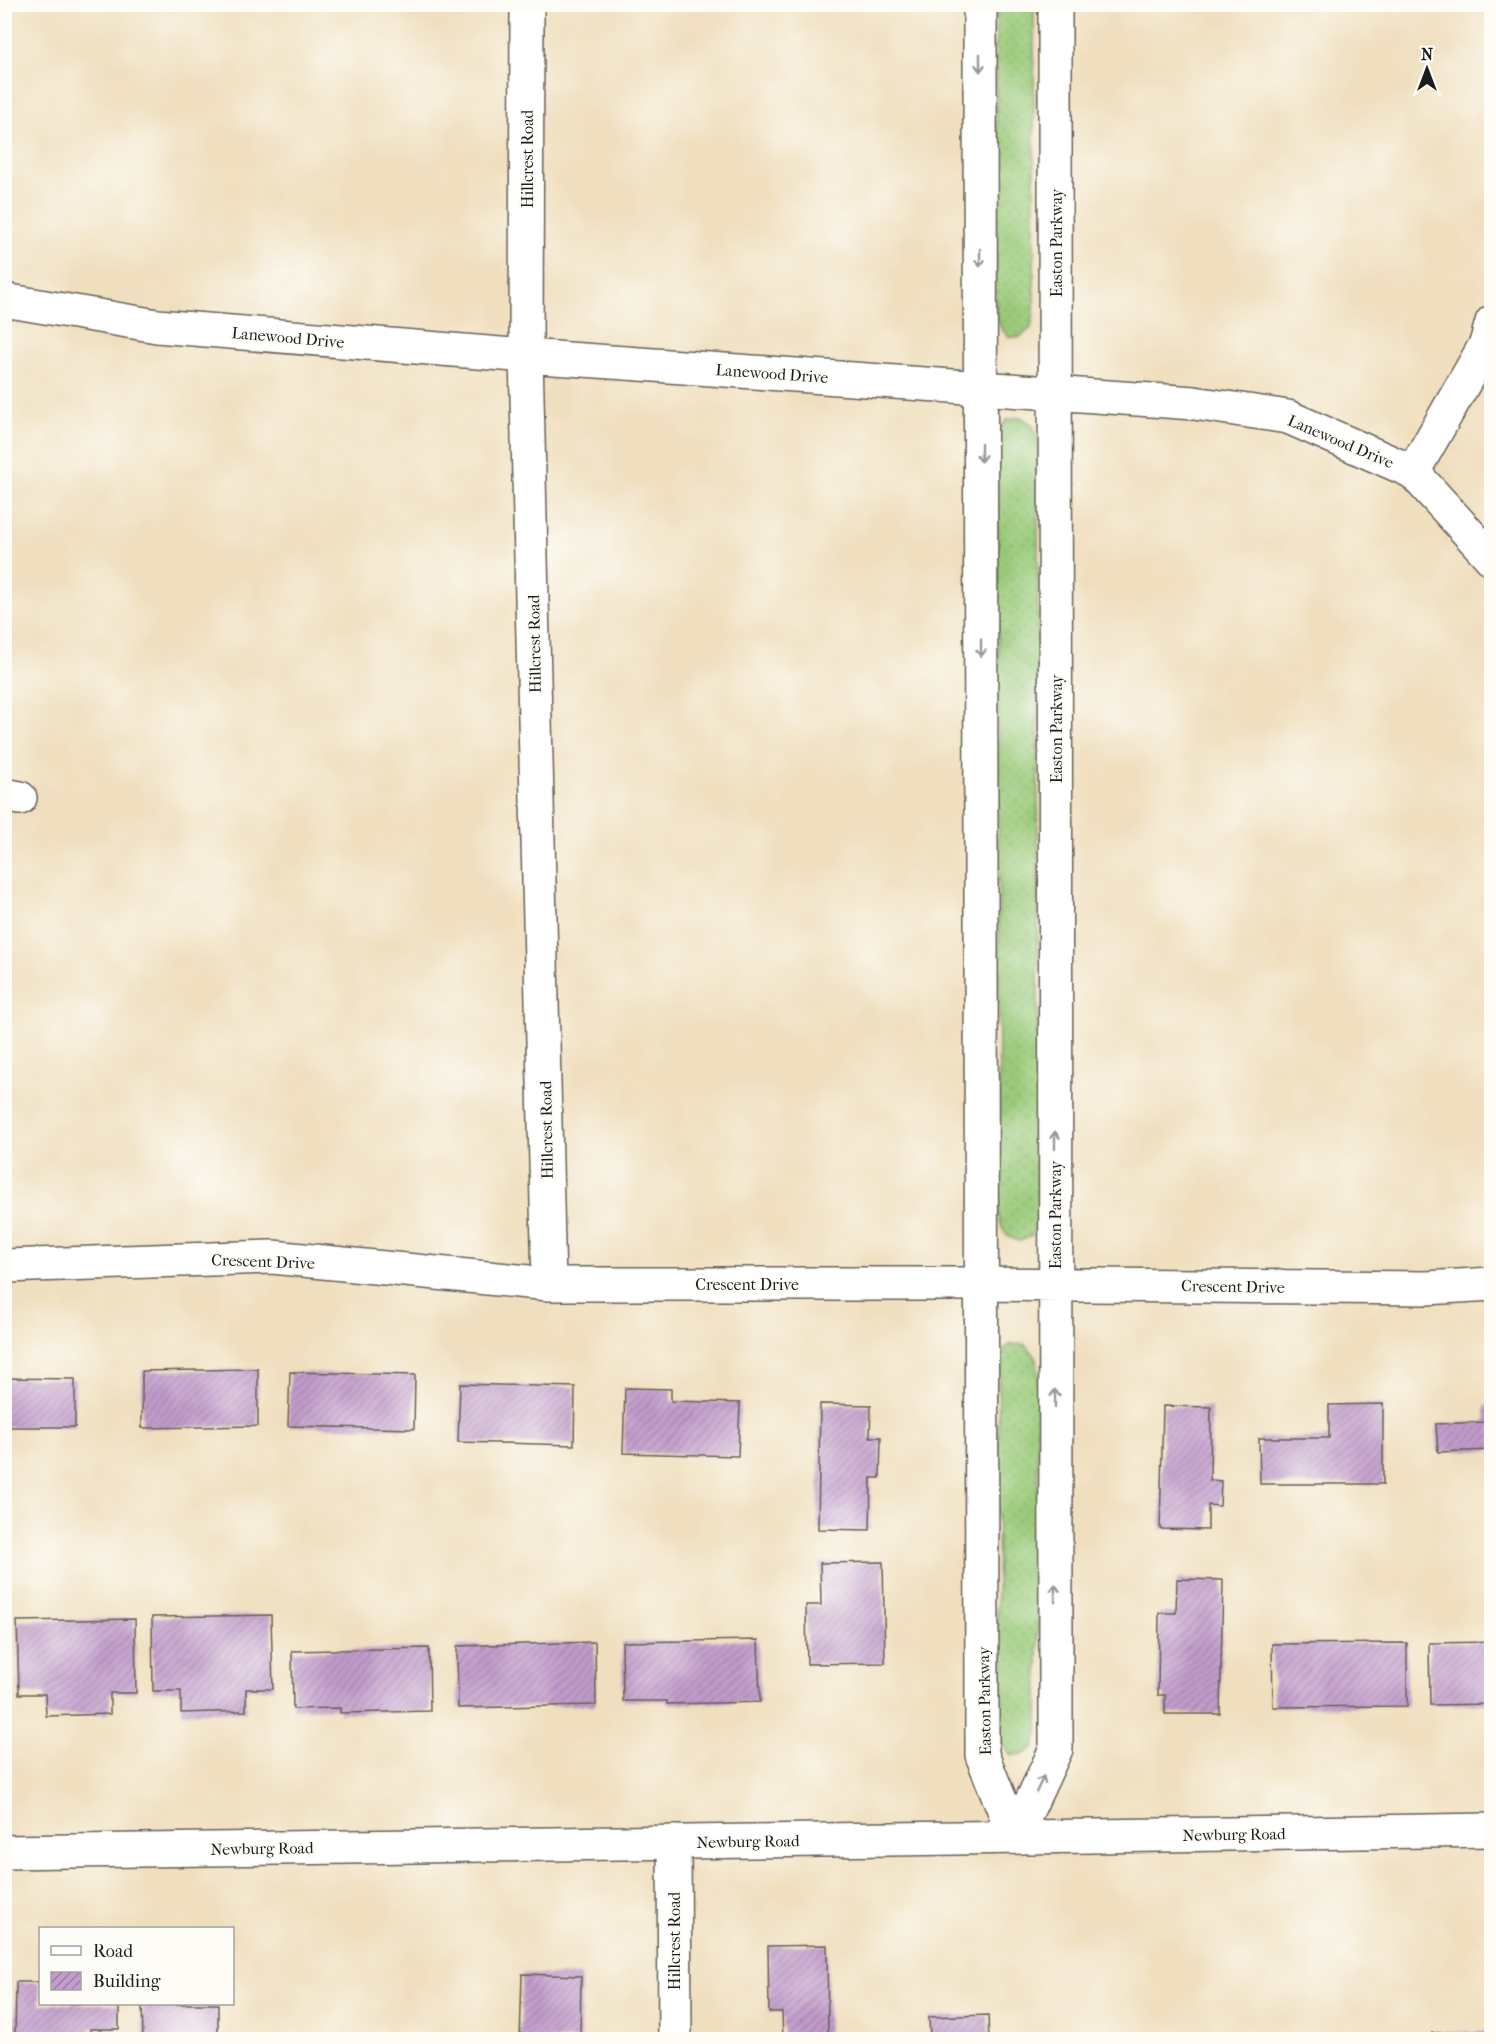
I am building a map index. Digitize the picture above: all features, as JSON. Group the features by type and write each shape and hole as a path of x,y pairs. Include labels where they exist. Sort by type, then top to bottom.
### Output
{"street":[{"name":"Hillcrest Road","path":"527,4 526,356 549,1284"},
{"name":"Easton Parkway","path":"980,4 982,1755 1015,1837"},
{"name":"Easton Parkway","path":"1015,1837 1056,1749 1055,4"},
{"name":"Lanewood Drive","path":"4,300 157,326 526,356 1194,403 1288,417 1413,472 1491,559"},
{"path":"1413,472 1486,344 1491,322"},
{"name":"Crescent Drive","path":"4,1266 272,1257 549,1284 1055,1284 1426,1288 1491,1284"},
{"name":"Newburg Road","path":"4,1852 1491,1830"},
{"name":"Hillcrest Road","path":"674,1842 675,2040"}],"green space":[{"path":"996,5 1034,5 1034,313 1031,328 1020,337 1009,337 1001,328 996,313"},
{"path":"1020,417 1033,425 1038,442 1038,1217 1032,1236 1019,1241 1010,1238 1005,1233 999,1216 998,443 999,429 1007,420"},
{"path":"1024,1344 1033,1353 1038,1366 1038,1733 1034,1747 1024,1754 1011,1755 996,1735 999,1354 1009,1345"}],"building":[{"path":"258,1369 258,1426 142,1428 142,1371"},
{"path":"290,1372 415,1375 414,1429 288,1426"},
{"path":"4,1378 75,1379 75,1427 4,1427"},
{"path":"460,1384 575,1387 574,1445 458,1442"},
{"path":"625,1388 671,1389 671,1401 740,1403 738,1456 623,1453"},
{"path":"820,1404 871,1405 870,1437 881,1437 880,1478 871,1478 870,1530 818,1529"},
{"path":"1383,1404 1383,1484 1260,1484 1259,1438 1329,1438 1329,1405"},
{"path":"1163,1406 1211,1407 1210,1480 1221,1481 1220,1506 1208,1505 1208,1530 1160,1529"},
{"path":"1485,1406 1492,1406 1492,1450 1438,1452 1436,1424 1485,1422"},
{"path":"883,1562 885,1663 807,1664 806,1605 821,1605 820,1563"},
{"path":"1177,1579 1223,1580 1220,1714 1165,1714 1165,1695 1158,1695 1159,1613 1176,1613"},
{"path":"271,1615 273,1689 246,1689 246,1711 181,1713 181,1691 153,1691 152,1617"},
{"path":"135,1619 136,1693 110,1693 110,1714 46,1716 45,1694 19,1694 17,1621"},
{"path":"758,1640 760,1702 667,1704 667,1701 623,1701 622,1642"},
{"path":"595,1642 596,1705 458,1708 457,1646"},
{"path":"1492,1642 1492,1704 1430,1705 1429,1643"},
{"path":"1407,1643 1407,1706 1273,1707 1272,1644"},
{"path":"429,1648 430,1711 340,1713 340,1708 293,1709 292,1651"},
{"path":"827,1945 828,2040 783,2040 782,2012 769,2012 768,1946"},
{"path":"522,1974 581,1976 580,2040 520,2040"},
{"path":"16,1982 39,1982 39,2005 119,2005 119,2029 90,2029 90,2040 15,2040"},
{"path":"142,2005 218,2005 218,2040 143,2040"},
{"path":"988,2015 989,2040 905,2040 930,2037 929,2017"},
{"path":"1487,2031 1487,2040 1433,2040 1432,2033"},
{"path":"385,2037 436,2037 436,2040 385,2040"}]}
